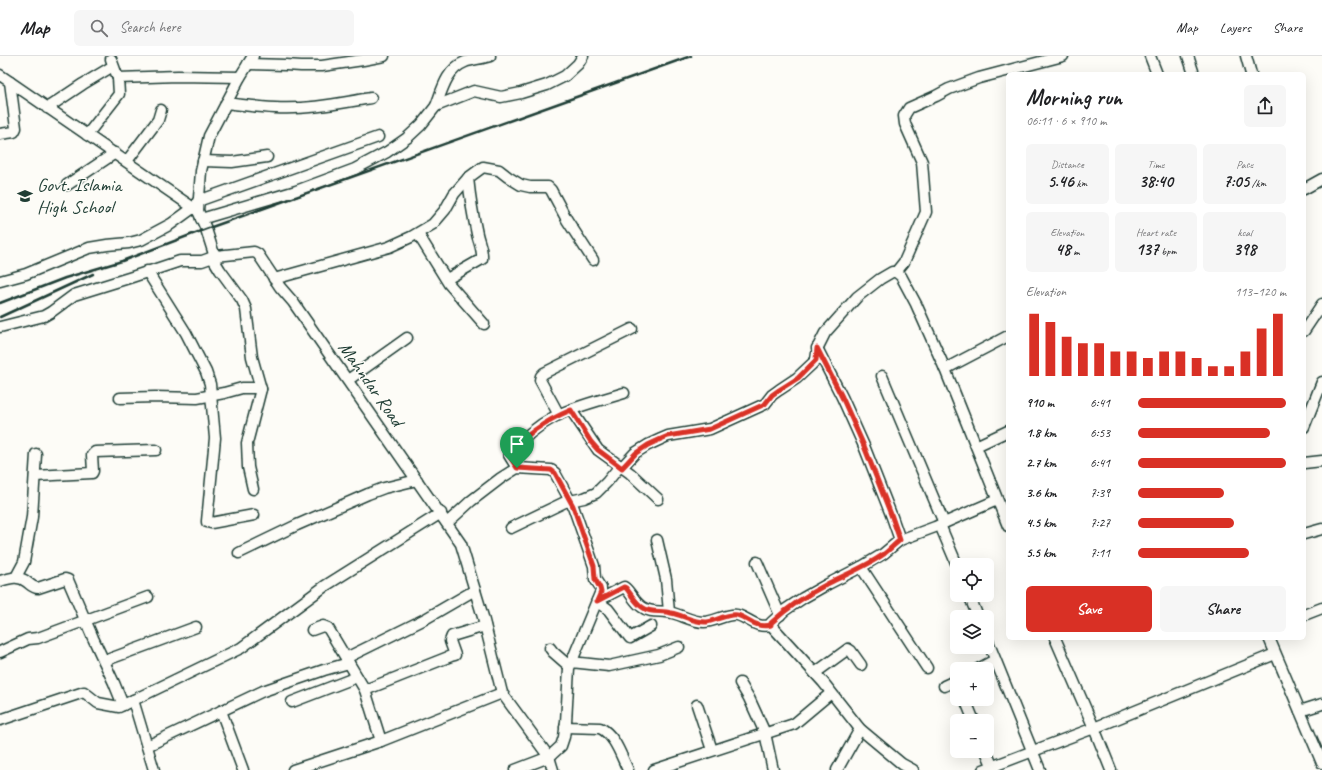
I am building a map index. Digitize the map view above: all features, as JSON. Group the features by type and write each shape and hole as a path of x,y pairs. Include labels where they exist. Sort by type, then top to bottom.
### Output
{"street":[{"path":"197,210 201,172 209,136 250,60 286,65 322,66 384,56"},
{"path":"197,210 296,190 355,169 387,152 407,138 421,125 436,106 450,73 465,59 490,56"},
{"path":"436,106 474,91 501,97 547,85 565,76 578,64 583,56"},
{"path":"511,528 565,502 584,498 601,489 636,453 654,442 668,436 710,429 765,404 772,395 798,378 816,360 817,348 825,333 857,297 880,279 892,272 896,272 904,262 926,212 922,162 905,124 904,116 909,108 949,89 979,78 1063,56"},
{"path":"1150,56 1156,72"},
{"path":"1188,56 1193,72"},
{"path":"1246,56 1250,72"},
{"path":"47,108 112,63 118,78 119,94 87,135"},
{"path":"0,75 197,210 206,229 214,257 220,270 239,296 246,309 252,357 261,389 247,444 248,467 253,489"},
{"path":"118,78 186,76 240,77"},
{"path":"0,134 14,132 16,128 10,82"},
{"path":"226,103 275,108 297,108 371,98"},
{"path":"127,161 158,120 161,110"},
{"path":"0,280 26,274 89,248 141,240 197,210 378,137"},
{"path":"67,185 115,153"},
{"path":"203,161 232,162 267,157"},
{"path":"274,279 389,247 418,234 432,224 445,210 454,194 468,178 483,167 499,170 521,185 530,187 548,187 593,260"},
{"path":"447,279 482,259 482,252 472,213 468,178"},
{"path":"1306,188 1322,179"},
{"path":"418,234 447,279 468,307 484,324"},
{"name":"Mahndar Road","path":"214,257 254,252 258,254 274,279 293,302 441,513 461,544 485,626 502,693 549,757 552,770"},
{"path":"0,328 44,316 74,294 180,261 202,261 214,257"},
{"path":"147,271 178,319 206,372 212,395 215,438 206,521 211,523 254,515"},
{"path":"896,272 901,276 916,304 945,369 1006,521"},
{"path":"1306,328 1322,304"},
{"path":"559,415 540,380 540,376 632,329"},
{"path":"945,369 1006,337"},
{"path":"348,380 407,338"},
{"path":"817,348 842,397 864,446 900,540"},
{"path":"882,376 954,558"},
{"path":"1306,422 1322,382"},
{"path":"120,398 197,398 242,388 261,389"},
{"path":"517,468 509,455 530,433 554,417 624,392"},
{"path":"571,410 591,442 598,450 630,473 658,499"},
{"path":"976,446 1006,432"},
{"path":"35,476 92,473 92,455 95,452 156,450"},
{"path":"16,577 24,562 32,523 36,454"},
{"path":"1306,463 1322,461"},
{"path":"447,523 471,501 501,478 517,468 551,470 555,473 571,501 594,566 595,579 601,592 570,664 564,737 561,746 549,757 515,770"},
{"path":"239,553 297,525 368,494 384,488 417,480"},
{"path":"771,625 771,623 791,606 883,554 900,540 998,500"},
{"path":"0,720 84,692 98,703 119,707 134,700 241,648 324,586 441,513"},
{"path":"1306,533 1322,529"},
{"path":"657,540 666,579 669,612"},
{"path":"757,562 780,615"},
{"path":"861,567 927,668"},
{"path":"0,581 16,577 24,579 34,588 38,588 65,579 68,580 123,705"},
{"path":"597,601 624,587 643,608 651,611 669,612 692,620 704,622 736,615 754,624 767,626 771,625"},
{"path":"147,746 263,691 324,670 347,660 425,619 475,590"},
{"path":"0,652 28,639 38,638 148,597"},
{"path":"597,601 608,609 630,638 651,626"},
{"path":"1306,614 1322,608"},
{"path":"771,625 815,672 860,729 902,764 913,770"},
{"path":"312,630 323,626 328,628 365,690 381,741"},
{"path":"365,690 455,655 450,641 452,636 485,626"},
{"path":"104,661 196,627"},
{"path":"1056,640 1094,728 1110,770"},
{"path":"1270,640 1322,763"},
{"path":"550,648 553,652 570,664 609,666 659,655 679,647"},
{"path":"815,672 848,649 861,665"},
{"path":"993,654 1040,770"},
{"path":"988,758 990,769 1275,654"},
{"path":"992,662 996,660"},
{"path":"292,702 357,677"},
{"path":"740,683 749,698 765,733 773,770"},
{"path":"944,686 950,683"},
{"path":"298,769 381,741 502,693"},
{"path":"654,770 794,724 831,693"},
{"path":"134,700 154,770"},
{"path":"1300,711 1322,704"},
{"path":"698,705 712,750"},
{"path":"221,711 244,770"},
{"path":"565,727 600,728 604,730 613,740 628,770"},
{"path":"838,770 860,729"}],"railway":[{"path":"0,303 65,278 122,261 206,229 691,56"},
{"path":"0,317 93,274"}],"place":[{"name":"Govt. Islamia High School","path":"25,196"}],"route":[{"path":"817,348 842,397 864,446 900,540 883,554 803,598 785,610 771,623 771,625 767,626 754,624 736,615 699,622 672,613 651,611 643,608 624,587 597,601 601,592 595,579 594,566 573,506 555,473 551,470 517,468 513,464 509,455 519,443 530,433 554,417 571,410 591,442 598,450 622,468 636,453 661,439 668,436 710,429 759,408 765,404 772,395 798,378 816,360 817,348"}]}
